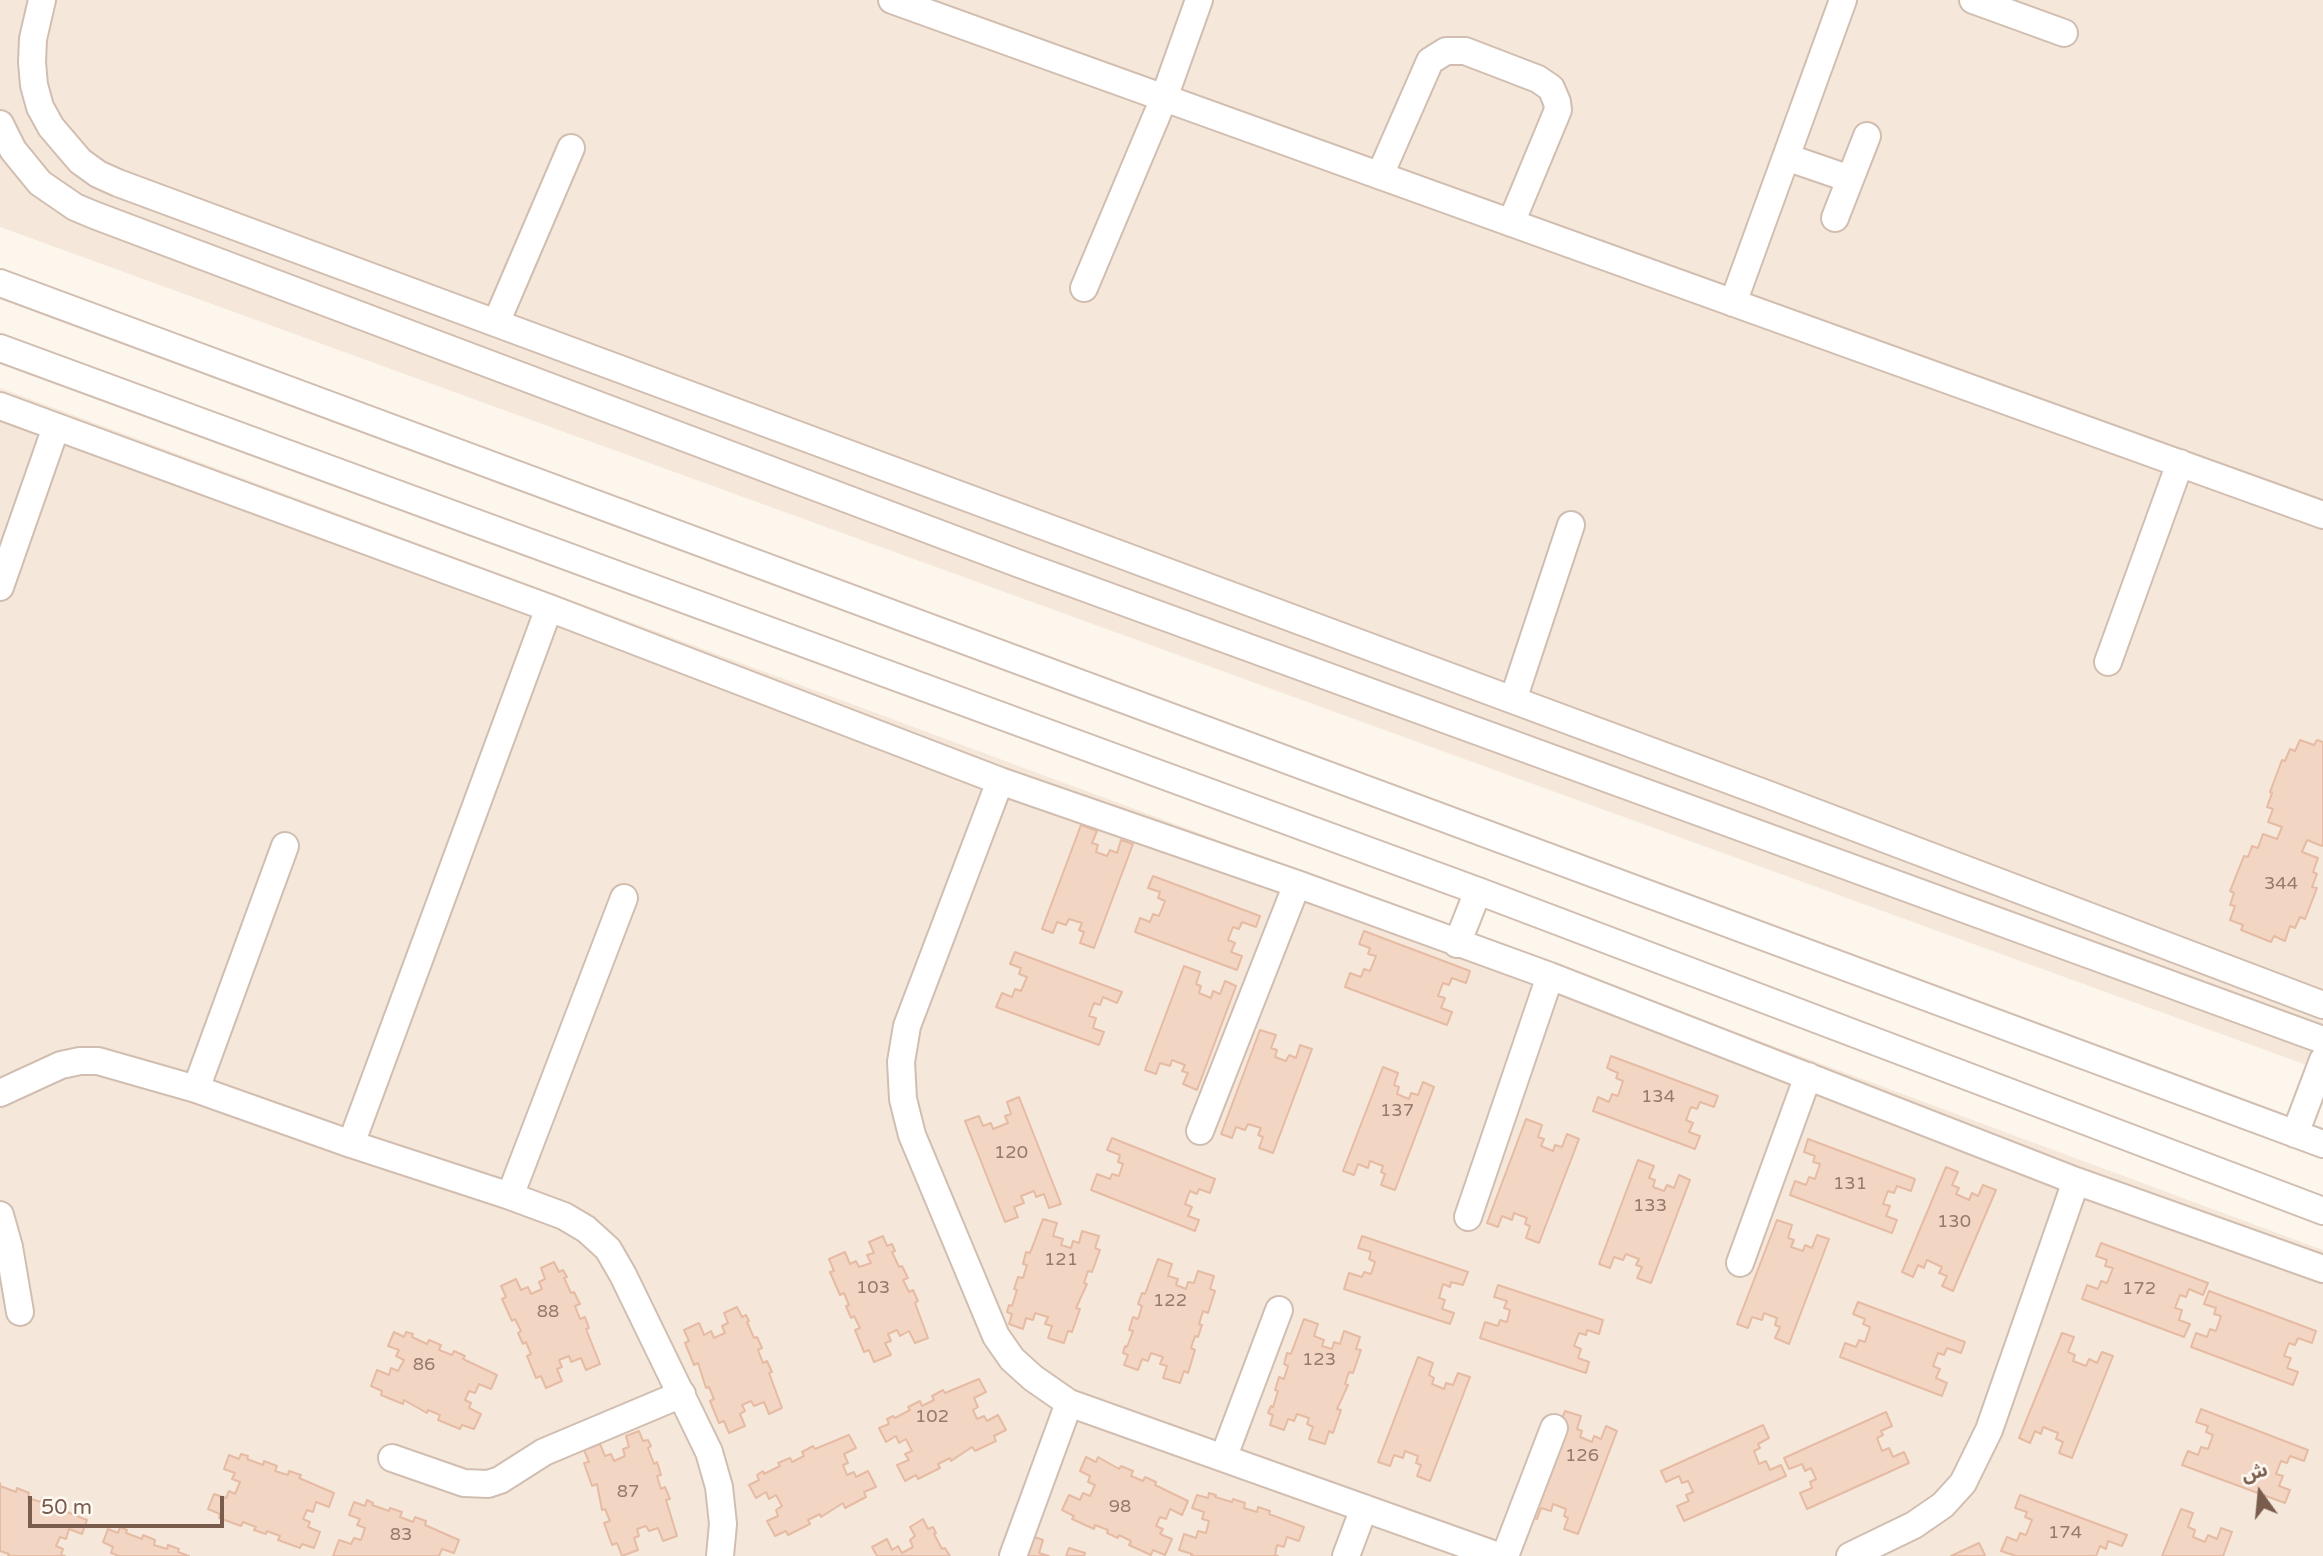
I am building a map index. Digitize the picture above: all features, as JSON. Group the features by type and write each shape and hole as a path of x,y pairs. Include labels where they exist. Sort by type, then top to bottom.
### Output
{"street":[{"path":"42,0 33,39 32,62 40,107 64,145 98,174 1513,700 2323,1005"},
{"path":"892,0 957,11 1164,98 2323,515"},
{"path":"1084,288 1164,98 1199,0"},
{"path":"1733,303 1843,0"},
{"path":"1973,0 2064,33"},
{"path":"1380,176 1430,61 1446,51 1465,51 1538,79 1551,88 1557,102 1558,110 1511,223"},
{"path":"0,124 13,150 40,183 65,201 94,215 1017,563 2323,1040"},
{"path":"1835,218 1867,136"},
{"path":"496,323 571,148"},
{"path":"1786,157 1850,179"},
{"path":"226,265 238,228"},
{"path":"0,282 2323,1144"},
{"path":"0,348 1478,891 2323,1211"},
{"path":"0,406 549,608 1000,781 1297,884 1550,976 2076,1181 2323,1269"},
{"path":"0,587 56,427"},
{"path":"2108,662 2180,463"},
{"path":"1017,563 1032,522"},
{"path":"1513,700 1571,525"},
{"path":"351,1144 549,608"},
{"path":"1000,781 907,1026 901,1062 903,1099 912,1135 996,1336 1012,1359 1033,1378 1069,1403 1498,1556"},
{"path":"196,1089 285,846"},
{"path":"1200,1130 1297,884"},
{"path":"1457,944 1478,891"},
{"path":"510,1196 624,898"},
{"path":"1468,1217 1550,976"},
{"path":"2295,1134 2323,1060"},
{"path":"0,1093 61,1065 99,1061 196,1089 510,1196 564,1216 586,1228 608,1249 709,1452 719,1487 723,1524 720,1556"},
{"path":"1740,1263 1808,1076"},
{"path":"1850,1556 1913,1525 1943,1505 1963,1483 1989,1430 2076,1181"},
{"path":"0,1215 9,1247 20,1312"},
{"path":"1224,1457 1279,1310"},
{"path":"391,1458 464,1483 488,1484 500,1480 544,1452 682,1394"},
{"path":"1013,1556 1069,1403"},
{"path":"1505,1556 1555,1428"},
{"path":"1346,1556 1364,1508"}],"shaded area":[{"path":"0,0 2323,0 2323,1071 0,227"},
{"path":"0,388 2323,1250 2323,1556 0,1556"}],"building":[{"path":"2300,740 2314,745 2317,740 2323,742 2323,844 2322,846 2307,840 2302,852 2318,858 2313,872 2317,874 2312,887 2317,888 2305,919 2300,917 2295,928 2290,926 2285,941 2274,936 2271,942 2241,930 2243,925 2230,920 2235,906 2230,905 2234,893 2230,891 2244,856 2248,857 2252,846 2258,848 2263,834 2277,839 2282,827 2268,822 2273,809 2267,807 2272,793 2270,792 2282,760 2285,761 2290,749 2295,751"},
{"path":"1081,825 1097,831 1092,843 1098,845 1096,852 1107,856 1110,850 1117,853 1121,840 1133,844 1094,948 1080,943 1084,932 1079,930 1082,923 1069,919 1066,925 1057,922 1053,933 1042,929"},
{"path":"1153,876 1260,916 1256,927 1242,922 1239,929 1233,927 1228,940 1235,943 1231,952 1242,956 1237,970 1135,932 1140,918 1150,922 1153,914 1159,916 1165,901 1158,898 1160,892 1148,888"},
{"path":"1364,931 1470,971 1466,983 1452,978 1449,985 1443,983 1438,996 1445,998 1441,1008 1452,1012 1447,1025 1345,987 1350,973 1361,977 1364,969 1370,971 1376,956 1368,954 1370,948 1359,944"},
{"path":"1015,952 1122,992 1117,1003 1103,997 1100,1005 1094,1003 1089,1016 1096,1018 1093,1028 1104,1032 1099,1045 996,1007 1002,993 1012,997 1015,989 1021,991 1027,977 1019,974 1021,968 1010,964"},
{"path":"1184,966 1200,972 1196,984 1201,986 1199,993 1211,998 1213,991 1220,994 1225,981 1236,986 1197,1090 1183,1084 1188,1073 1182,1071 1185,1065 1172,1060 1170,1066 1160,1063 1156,1074 1145,1070"},
{"path":"1260,1030 1276,1035 1271,1048 1277,1050 1275,1057 1286,1061 1289,1055 1296,1058 1300,1045 1312,1049 1273,1153 1259,1148 1263,1137 1258,1135 1261,1128 1248,1124 1245,1130 1236,1127 1232,1138 1221,1134"},
{"path":"1611,1056 1718,1096 1714,1107 1700,1102 1697,1109 1691,1107 1686,1120 1693,1123 1689,1132 1700,1136 1695,1149 1593,1111 1598,1097 1609,1102 1612,1094 1618,1096 1623,1081 1616,1078 1618,1073 1607,1068"},
{"path":"1383,1067 1398,1073 1394,1085 1399,1087 1397,1094 1409,1099 1411,1093 1418,1095 1423,1082 1434,1087 1395,1190 1381,1185 1385,1174 1381,1172 1383,1166 1370,1161 1368,1168 1358,1164 1354,1175 1343,1171"},
{"path":"1019,1097 1061,1204 1049,1208 1044,1194 1036,1197 1034,1191 1021,1196 1024,1203 1014,1207 1018,1217 1005,1222 965,1121 979,1116 983,1126 991,1123 993,1129 1008,1123 1005,1116 1011,1114 1007,1102"},
{"path":"1526,1119 1542,1125 1538,1137 1544,1139 1541,1146 1553,1151 1555,1145 1562,1147 1567,1134 1579,1139 1539,1243 1526,1238 1530,1226 1525,1224 1527,1218 1514,1213 1512,1220 1502,1216 1498,1227 1487,1223"},
{"path":"1112,1138 1215,1179 1210,1193 1199,1189 1197,1194 1190,1191 1185,1204 1192,1207 1188,1216 1199,1220 1195,1231 1091,1190 1097,1174 1110,1179 1112,1174 1119,1176 1123,1164 1118,1162 1120,1155 1107,1150"},
{"path":"1808,1139 1915,1179 1911,1191 1897,1186 1894,1193 1888,1191 1883,1204 1890,1206 1886,1216 1897,1220 1892,1233 1790,1195 1795,1181 1806,1185 1809,1177 1815,1179 1820,1164 1813,1162 1815,1156 1804,1152"},
{"path":"1638,1160 1654,1166 1649,1178 1655,1180 1653,1187 1664,1191 1667,1185 1674,1188 1679,1175 1690,1180 1651,1283 1637,1278 1642,1267 1636,1265 1639,1259 1626,1254 1623,1260 1614,1257 1610,1268 1599,1264"},
{"path":"1946,1167 1958,1172 1952,1185 1959,1188 1956,1194 1969,1200 1972,1193 1978,1196 1983,1185 1996,1190 1953,1291 1942,1286 1947,1276 1939,1273 1942,1267 1927,1260 1924,1268 1918,1265 1913,1277 1902,1272"},
{"path":"1043,1219 1057,1223 1053,1236 1063,1239 1061,1245 1071,1248 1073,1241 1079,1243 1082,1231 1099,1236 1095,1248 1100,1250 1092,1272 1088,1271 1084,1283 1087,1284 1076,1308 1080,1309 1072,1332 1068,1331 1064,1343 1048,1338 1052,1326 1045,1324 1048,1317 1035,1313 1033,1320 1026,1318 1023,1329 1009,1324 1012,1314 1007,1312 1017,1290 1014,1289 1018,1277 1023,1278 1027,1265 1023,1264 1026,1252 1030,1253"},
{"path":"1777,1220 1792,1225 1788,1238 1794,1240 1791,1247 1803,1251 1805,1245 1812,1248 1817,1235 1829,1239 1789,1344 1775,1338 1780,1327 1775,1325 1777,1318 1764,1313 1762,1320 1752,1317 1748,1328 1737,1324"},
{"path":"883,1236 887,1246 892,1244 895,1251 892,1252 899,1267 902,1266 908,1278 903,1280 909,1292 913,1290 918,1301 915,1303 928,1338 915,1343 909,1331 900,1336 897,1330 888,1334 891,1341 885,1343 891,1355 874,1362 869,1350 864,1352 855,1330 860,1328 854,1316 851,1318 844,1293 840,1295 830,1272 834,1271 829,1259 845,1252 850,1264 856,1261 859,1267 871,1263 867,1255 874,1253 869,1242"},
{"path":"1362,1236 1468,1272 1463,1285 1451,1282 1450,1287 1443,1284 1439,1298 1445,1300 1442,1309 1454,1313 1450,1324 1344,1289 1349,1273 1362,1277 1364,1272 1371,1274 1375,1262 1369,1259 1371,1252 1358,1248"},
{"path":"2101,1243 2208,1283 2203,1295 2189,1289 2186,1297 2180,1295 2175,1308 2182,1310 2179,1320 2190,1324 2184,1337 2082,1299 2087,1285 2098,1289 2101,1281 2107,1283 2113,1268 2105,1266 2107,1260 2096,1256"},
{"path":"1158,1259 1172,1264 1168,1276 1178,1279 1176,1285 1186,1289 1188,1282 1194,1283 1198,1271 1214,1276 1210,1289 1215,1291 1208,1313 1203,1311 1199,1324 1202,1325 1191,1348 1195,1350 1188,1373 1184,1371 1180,1383 1163,1378 1167,1366 1160,1364 1163,1357 1151,1353 1148,1361 1142,1359 1138,1370 1124,1365 1128,1355 1123,1353 1133,1331 1129,1330 1133,1317 1138,1319 1142,1306 1138,1304 1142,1293 1145,1294"},
{"path":"554,1262 559,1272 563,1270 571,1293 574,1292 580,1304 575,1306 580,1319 585,1317 589,1328 586,1329 600,1364 586,1370 581,1358 571,1362 569,1356 559,1360 562,1367 557,1369 562,1381 546,1388 541,1376 536,1378 527,1356 531,1354 526,1342 523,1344 518,1333 521,1331 515,1319 512,1321 502,1299 506,1297 501,1286 516,1279 521,1290 528,1287 531,1294 542,1289 539,1282 545,1279 541,1268"},
{"path":"1498,1285 1603,1320 1599,1334 1587,1330 1586,1335 1579,1333 1574,1346 1581,1349 1578,1358 1589,1362 1586,1373 1480,1338 1485,1322 1498,1326 1500,1320 1507,1322 1510,1310 1504,1308 1507,1301 1494,1297"},
{"path":"2209,1291 2316,1331 2312,1343 2298,1338 2295,1345 2289,1343 2284,1356 2291,1358 2287,1368 2298,1372 2293,1385 2191,1347 2196,1333 2207,1337 2210,1329 2216,1331 2221,1316 2214,1314 2216,1308 2204,1304"},
{"path":"1858,1302 1965,1342 1961,1353 1947,1348 1944,1355 1938,1353 1933,1366 1940,1369 1936,1378 1947,1383 1942,1396 1840,1357 1845,1343 1856,1347 1859,1340 1865,1342 1870,1327 1863,1324 1865,1319 1853,1314"},
{"path":"737,1307 742,1317 746,1315 754,1338 757,1337 762,1348 758,1350 763,1363 767,1361 772,1372 769,1373 782,1408 769,1414 764,1402 754,1406 751,1401 742,1405 745,1411 740,1414 745,1426 729,1433 724,1421 719,1423 710,1401 714,1399 709,1387 706,1388 698,1363 694,1365 685,1343 689,1341 684,1330 699,1323 704,1335 711,1331 714,1338 725,1333 722,1326 728,1323 724,1313"},
{"path":"1304,1319 1318,1324 1314,1336 1324,1340 1322,1346 1332,1349 1334,1342 1340,1344 1344,1331 1360,1337 1356,1349 1361,1350 1353,1373 1349,1372 1345,1384 1348,1385 1337,1409 1341,1410 1333,1433 1329,1431 1325,1444 1309,1439 1313,1427 1307,1424 1309,1418 1297,1414 1294,1421 1288,1419 1284,1430 1270,1425 1273,1415 1268,1413 1278,1391 1275,1390 1279,1377 1284,1379 1288,1366 1284,1364 1287,1353 1291,1354"},
{"path":"394,1332 404,1337 406,1332 427,1344 429,1340 441,1345 439,1350 452,1355 454,1351 465,1356 463,1359 497,1375 491,1389 479,1384 475,1393 469,1391 465,1400 471,1403 469,1408 481,1414 474,1429 462,1425 460,1429 438,1420 440,1415 428,1410 427,1413 404,1400 403,1404 381,1395 382,1391 371,1386 377,1370 389,1375 391,1368 398,1371 404,1360 396,1356 399,1350 388,1346"},
{"path":"2062,1333 2074,1337 2068,1352 2075,1355 2073,1361 2086,1366 2089,1359 2097,1363 2102,1352 2113,1356 2072,1458 2059,1453 2063,1442 2056,1439 2058,1433 2043,1427 2041,1434 2035,1431 2030,1443 2019,1438"},
{"path":"1418,1357 1433,1363 1429,1375 1434,1378 1432,1384 1444,1389 1446,1383 1453,1385 1458,1373 1470,1377 1430,1481 1417,1476 1421,1465 1416,1463 1418,1456 1405,1451 1403,1458 1394,1455 1390,1466 1378,1462"},
{"path":"979,1379 986,1392 974,1398 978,1407 973,1410 977,1419 984,1416 987,1421 998,1415 1006,1430 994,1436 996,1441 975,1451 972,1447 951,1461 950,1458 938,1464 940,1468 918,1479 916,1475 905,1481 897,1465 909,1460 905,1454 912,1451 906,1439 899,1443 896,1436 886,1442 879,1428 889,1424 887,1419 910,1410 908,1407 920,1401 922,1406 934,1400 932,1396 943,1390 945,1393"},
{"path":"2201,1409 2308,1450 2304,1461 2290,1456 2287,1463 2281,1461 2276,1474 2283,1476 2279,1486 2290,1490 2285,1503 2182,1465 2188,1451 2198,1455 2201,1447 2208,1449 2213,1435 2206,1432 2208,1426 2196,1422"},
{"path":"1565,1411 1581,1416 1577,1429 1582,1431 1580,1437 1592,1442 1594,1436 1601,1439 1606,1426 1617,1431 1578,1534 1564,1529 1568,1518 1564,1516 1566,1509 1553,1504 1551,1511 1541,1508 1537,1519 1526,1515"},
{"path":"1886,1412 1892,1426 1881,1431 1883,1435 1877,1438 1882,1451 1889,1448 1893,1457 1904,1452 1909,1463 1807,1509 1800,1493 1812,1488 1810,1482 1816,1479 1811,1468 1805,1471 1802,1464 1789,1469 1784,1458"},
{"path":"1763,1425 1769,1438 1758,1444 1760,1448 1754,1451 1759,1464 1766,1461 1770,1470 1781,1465 1786,1476 1684,1521 1677,1506 1689,1501 1686,1495 1693,1492 1688,1481 1682,1483 1679,1476 1666,1482 1661,1471"},
{"path":"639,1431 643,1441 648,1440 651,1446 648,1448 654,1464 657,1462 661,1475 657,1476 661,1489 665,1487 670,1499 666,1500 677,1536 663,1541 658,1528 649,1531 646,1526 637,1529 639,1536 634,1538 638,1550 622,1556 617,1543 612,1545 604,1523 610,1521 605,1509 602,1510 597,1484 592,1486 584,1463 589,1462 584,1450 600,1444 605,1456 611,1454 614,1461 625,1456 623,1449 629,1447 626,1436"},
{"path":"849,1435 856,1448 844,1454 848,1463 843,1465 847,1475 854,1472 856,1477 868,1471 876,1487 864,1492 866,1497 845,1508 843,1503 821,1517 820,1514 808,1520 810,1524 788,1535 786,1531 775,1536 767,1521 778,1516 776,1510 782,1506 776,1495 769,1499 766,1492 756,1498 749,1485 759,1480 757,1475 763,1471 764,1474 780,1466 778,1463 790,1458 792,1462 804,1456 802,1452 813,1446 815,1449"},
{"path":"241,1454 263,1465 264,1461 277,1466 275,1471 288,1475 289,1471 301,1475 299,1478 334,1493 329,1507 316,1502 313,1512 307,1510 303,1519 310,1522 308,1527 320,1532 314,1548 302,1544 300,1548 278,1540 280,1536 254,1530 256,1527 243,1522 241,1526 219,1518 220,1514 208,1509 214,1494 226,1498 229,1491 235,1494 240,1482 232,1479 235,1473 224,1469 229,1455 239,1459"},
{"path":"1086,1457 1096,1462 1098,1457 1119,1469 1121,1466 1133,1471 1131,1476 1143,1481 1145,1477 1156,1482 1155,1485 1188,1501 1182,1515 1170,1509 1166,1519 1160,1517 1156,1526 1163,1529 1160,1534 1172,1539 1165,1555 1153,1550 1151,1555 1129,1545 1131,1541 1119,1535 1118,1538 1107,1533 1108,1530 1095,1525 1094,1529 1072,1519 1074,1516 1062,1510 1069,1495 1080,1500 1083,1493 1090,1496 1095,1485 1088,1482 1090,1476 1080,1471"},
{"path":"0,1486 16,1492 17,1488 29,1493 28,1498 41,1502 42,1498 54,1502 52,1506 87,1520 82,1534 69,1529 66,1539 60,1537 56,1546 63,1549 61,1555 65,1556 8,1556 9,1554 0,1551"},
{"path":"1209,1493 1232,1502 1233,1499 1245,1503 1244,1508 1257,1512 1258,1507 1270,1511 1269,1514 1304,1527 1299,1541 1287,1537 1284,1547 1277,1545 1275,1555 1278,1556 1191,1556 1192,1554 1179,1550 1184,1534 1196,1538 1198,1531 1206,1533 1209,1521 1202,1519 1204,1512 1192,1508 1197,1495 1208,1498"},
{"path":"2020,1495 2127,1535 2122,1546 2108,1541 2106,1549 2100,1546 2096,1556 2016,1556 2001,1551 2007,1537 2017,1541 2020,1533 2026,1535 2032,1520 2025,1517 2027,1512 2015,1508"},
{"path":"367,1500 373,1503 372,1505 389,1511 390,1508 402,1512 400,1517 413,1522 415,1517 426,1521 425,1525 459,1540 454,1553 442,1549 439,1556 333,1556 339,1540 351,1544 354,1538 361,1540 365,1528 357,1525 360,1519 349,1515 354,1502 365,1506"},
{"path":"2181,1509 2193,1513 2188,1527 2195,1530 2193,1537 2205,1542 2208,1535 2217,1539 2221,1528 2232,1532 2223,1556 2162,1556"},
{"path":"923,1519 928,1529 933,1527 942,1549 945,1548 950,1556 877,1556 872,1547 887,1539 892,1550 898,1546 902,1553 913,1547 910,1540 915,1536 910,1527"},
{"path":"120,1527 127,1530 126,1533 142,1539 143,1535 155,1540 154,1545 167,1549 168,1545 189,1556 119,1556 111,1553 113,1547 103,1542 108,1529 118,1533"},
{"path":"1029,1535 1043,1540 1039,1553 1049,1556 1021,1556"},
{"path":"1979,1543 1985,1555 1951,1556"},
{"path":"1069,1548 1085,1553 1084,1556 1066,1556"}]}
